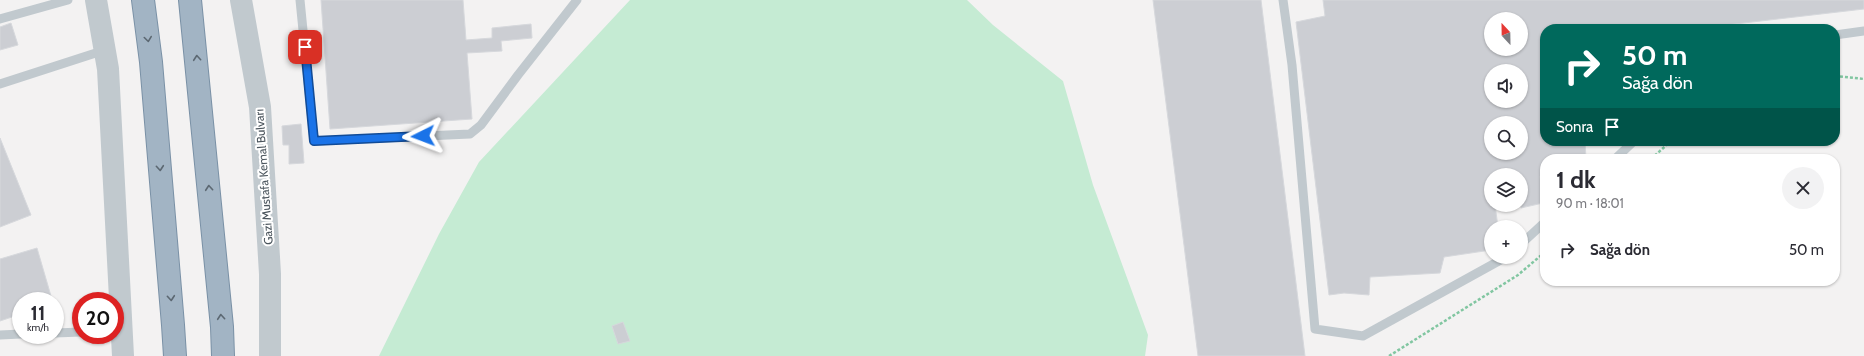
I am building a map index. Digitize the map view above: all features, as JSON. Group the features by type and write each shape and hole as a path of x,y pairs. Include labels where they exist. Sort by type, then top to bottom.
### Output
{"highway":[{"path":"143,0 151,62 175,356"},
{"path":"190,0 222,319 223,356"}],"street":[{"path":"96,0 108,69 117,292"},
{"name":"Gazi Mustafa Kemal Bulvarı","path":"241,0 260,107 270,274 270,356"},
{"path":"120,344 122,356"}],"lane":[{"path":"0,19 68,0"},
{"path":"300,0 314,141 470,134 481,125 577,0"},
{"path":"1283,0 1292,65 1315,329 1363,336 1493,264"},
{"path":"1840,34 1864,31"},
{"path":"0,84 105,50"},
{"path":"1620,154 1629,146"},
{"path":"1528,238 1540,227"},
{"path":"0,335 12,334"}],"path":[{"path":"1840,77 1864,79"},
{"path":"1657,154 1665,146"},
{"path":"1389,356 1518,275 1540,256"}],"green space":[{"path":"630,0 967,0 993,25 1063,81 1093,185 1148,335 1145,356 379,356 439,234 479,162"}],"building":[{"path":"321,0 463,0 466,40 492,38 492,28 531,24 532,38 501,41 502,51 467,53 472,119 330,129"},
{"path":"1153,0 1261,0 1305,356 1198,356"},
{"path":"1323,0 1864,0 1864,9 1735,24 1540,24 1540,146 1585,146 1586,154 1540,154 1540,204 1528,206 1528,168 1484,168 1484,212 1496,212 1497,220 1484,220 1484,251 1444,257 1440,273 1370,277 1369,295 1344,293 1329,295 1296,22 1325,16"},
{"path":"11,23 18,45 0,50 0,27"},
{"path":"301,124 304,163 289,164 289,145 283,145 282,126"},
{"path":"0,138 31,215 0,227"},
{"path":"37,248 50,292 12,292 12,317 0,321 0,259"},
{"path":"623,322 630,341 618,344 612,326"}],"route":[{"path":"305,47 314,141 423,136"}]}
